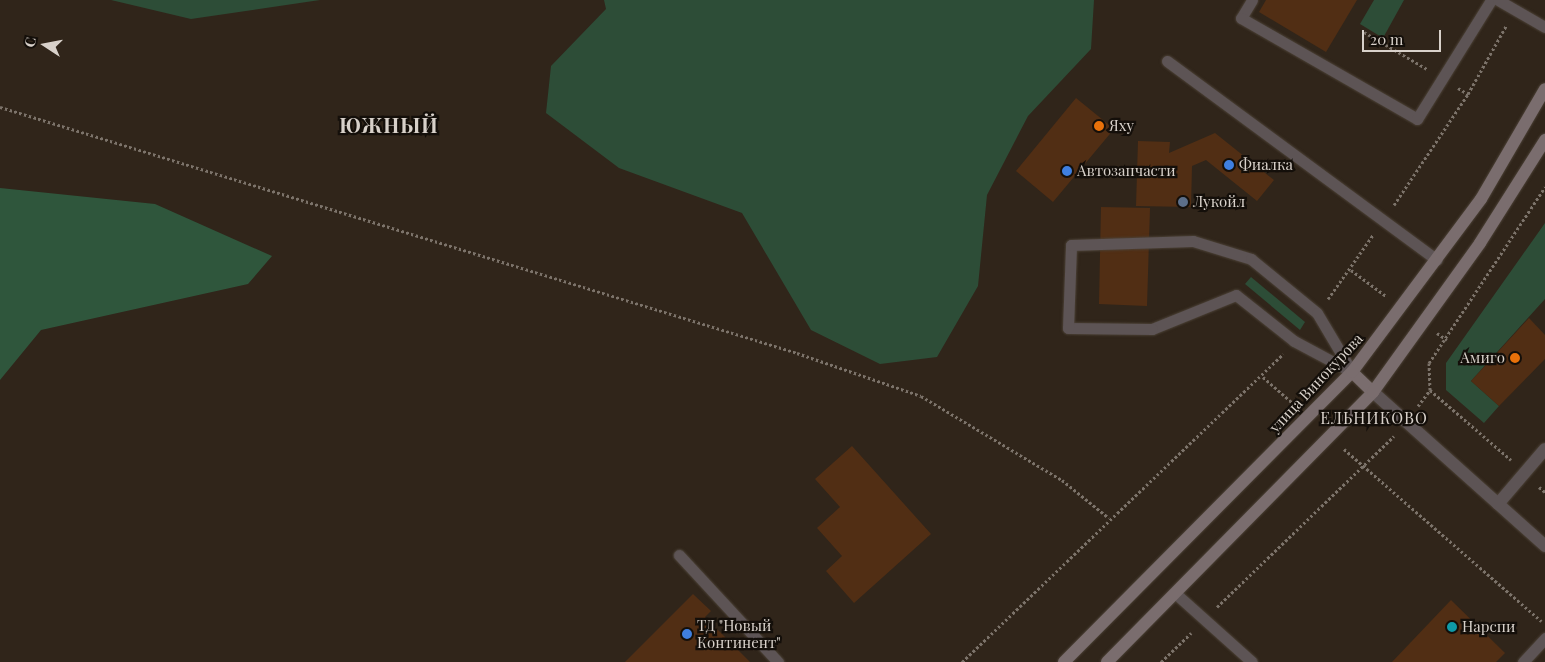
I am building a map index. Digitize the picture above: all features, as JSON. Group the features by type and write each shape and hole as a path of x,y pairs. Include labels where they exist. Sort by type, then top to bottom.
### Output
{"main road":[{"name":"улица Винокурова","path":"1064,662 1352,372 1481,199 1545,89"},
{"path":"1107,662 1332,437 1373,392 1463,268 1545,140"},
{"path":"1352,372 1373,392"}],"street":[{"path":"1373,392 1545,546"},
{"path":"1498,504 1545,449"}],"lane":[{"path":"1252,0 1241,18 1417,120 1491,0"},
{"path":"1498,0 1545,27"},
{"path":"1168,61 1382,223 1437,260"},
{"path":"1193,241 1251,259 1317,313 1352,372 1294,341 1236,295 1152,329 1068,328 1071,245 1193,241"},
{"path":"679,556 778,662"},
{"path":"1175,593 1252,662"},
{"path":"1523,662 1545,638"}],"path":[{"path":"1317,313 1382,223 1468,94 1515,10"},
{"path":"1364,32 1468,94"},
{"path":"0,107 797,353 921,396 1062,480 1109,518"},
{"path":"1161,662 1364,467 1407,422 1430,390 1429,363 1545,187"},
{"path":"962,662 1109,518 1263,377 1294,341"},
{"path":"1263,377 1309,417"},
{"path":"1430,390 1525,472"},
{"path":"1332,437 1545,624"}],"green space":[{"path":"111,0 320,0 191,19"},
{"path":"604,0 1094,0 1091,49 1028,116 987,195 978,286 937,357 880,364 811,330 742,213 619,168 546,113 551,66 606,9"},
{"path":"1374,0 1404,0 1383,38 1360,24"},
{"path":"0,188 155,204 272,256 248,284 41,330 0,380"},
{"path":"1545,223 1545,299 1471,381 1499,406 1484,423 1446,390 1446,363"},
{"path":"1251,277 1305,322 1300,330 1245,284"}],"building":[{"path":"1266,0 1357,0 1326,52 1259,12"},
{"path":"1076,98 1114,129 1053,202 1016,171"},
{"path":"1215,133 1274,180 1257,201 1206,160 1192,166 1191,207 1136,206 1138,141 1170,142 1169,153"},
{"path":"1101,207 1150,208 1147,306 1099,304"},
{"path":"1529,318 1545,335 1545,359 1499,406 1471,381"},
{"path":"852,446 931,534 854,603 826,571 842,556 817,528 840,507 815,479"},
{"name":"ТД \"Новый Континент\"","path":"693,594 711,611 705,617 750,662 625,662"},
{"name":"Нарспи","path":"1451,600 1505,653 1496,662 1392,662"}],"place":[{"name":"Яху","path":"1099,126"},
{"name":"Фиалка","path":"1229,165"},
{"name":"Автозапчасти","path":"1067,171"},
{"name":"Лукойл","path":"1183,202"},
{"name":"Амиго","path":"1515,358"},
{"name":"Нарспи","path":"1452,627"},
{"name":"ТД \"Новый Континент\"","path":"687,634"}],"district":[{"name":"ЮЖНЫЙ","path":"389,124"},
{"name":"ЕЛЬНИКОВО","path":"1374,418"}]}
